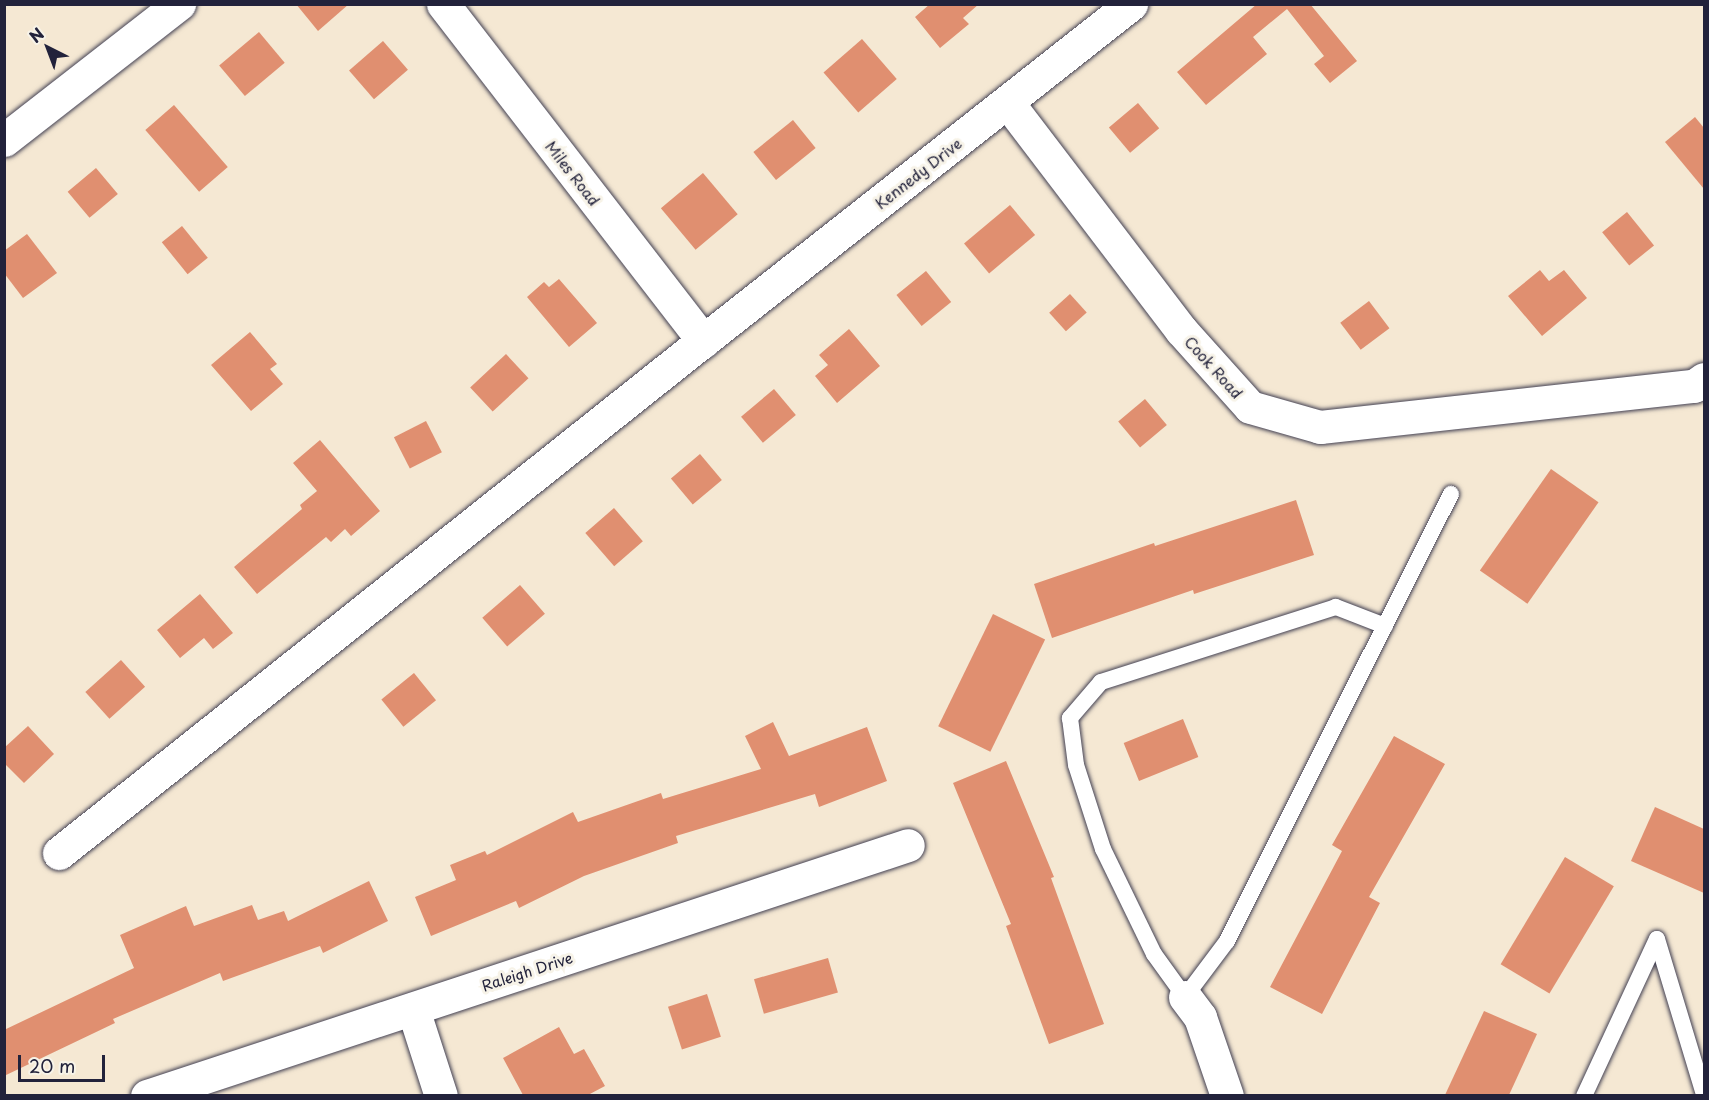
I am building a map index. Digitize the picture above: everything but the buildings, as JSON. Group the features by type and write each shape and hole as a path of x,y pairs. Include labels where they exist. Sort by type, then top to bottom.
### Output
{"street":[{"path":"4,140 179,4"},
{"name":"Miles Road","path":"443,4 703,341"},
{"name":"Kennedy Drive","path":"59,853 1131,4"},
{"name":"Cook Road","path":"1008,103 1181,330 1250,407 1320,427 1694,386 1704,379"},
{"name":"Raleigh Drive","path":"147,1095 908,845"},
{"path":"1185,997 1200,1017 1227,1095"},
{"path":"412,1009 441,1095"}],"lane":[{"path":"1385,626 1336,607 1101,682 1070,718 1076,765 1103,849 1154,954 1185,997 1227,941 1385,626 1451,494"},
{"path":"1584,1095 1657,939 1704,1095"}]}
